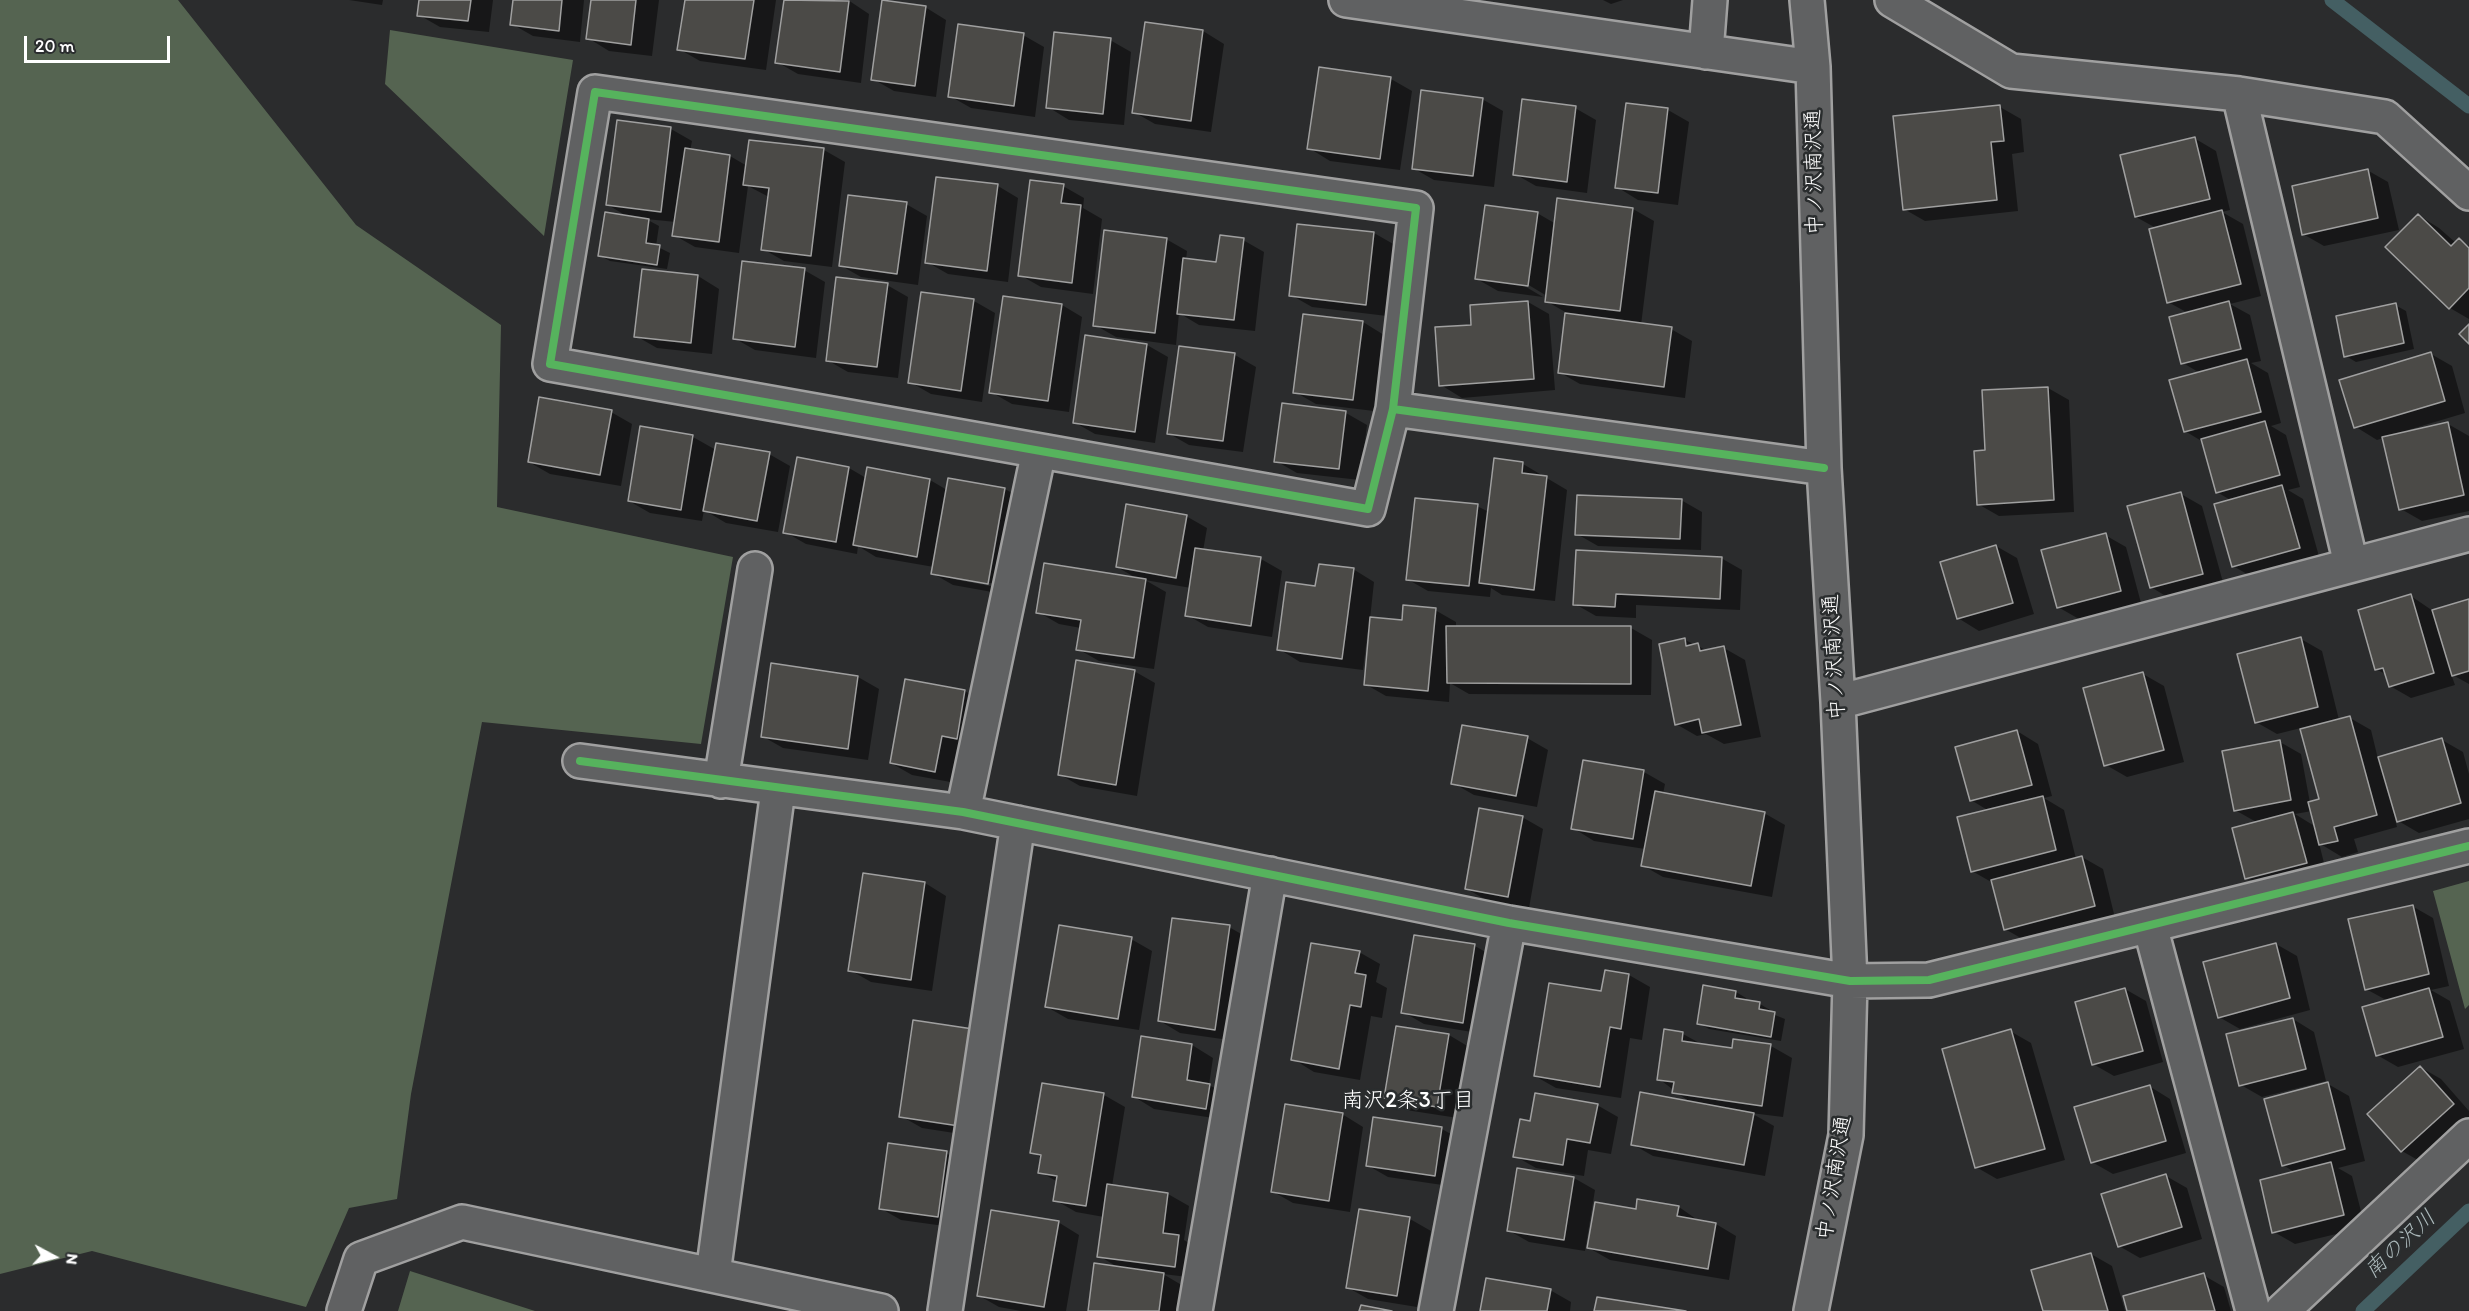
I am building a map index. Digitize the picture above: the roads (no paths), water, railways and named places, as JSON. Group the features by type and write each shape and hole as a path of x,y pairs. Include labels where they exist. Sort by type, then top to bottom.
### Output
{"street":[{"path":"1346,0 1420,5 1706,52 1813,67"},
{"path":"1706,52 1710,0"},
{"name":"中ノ沢南沢通","path":"1807,0 1813,67 1824,468 1838,702 1850,981 1846,1135 1811,1311"},
{"path":"1892,0 2011,71 2239,94 2385,117 2469,193"},
{"path":"595,92 1416,208 1393,409 1368,509 550,364 595,92"},
{"path":"2239,94 2350,564"},
{"path":"1393,409 1824,468"},
{"path":"963,812 1039,451"},
{"path":"1838,702 2469,534"},
{"path":"721,781 755,569"},
{"path":"580,761 778,790 963,812 1509,923 1850,981 1929,980 2469,846"},
{"path":"713,1274 778,790"},
{"path":"945,1311 1018,823"},
{"path":"1195,1311 1270,874"},
{"path":"1436,1311 1509,923"},
{"path":"2150,926 2253,1311"},
{"path":"2282,1311 2469,1136"},
{"path":"344,1311 361,1258 462,1222 880,1311"}],"waterway":[{"name":"南の沢川","path":"2332,0 2469,106"},
{"name":"南の沢川","path":"2363,1311 2469,1211"}],"district":[{"name":"南沢2条3丁目","path":"1408,1101"}]}
